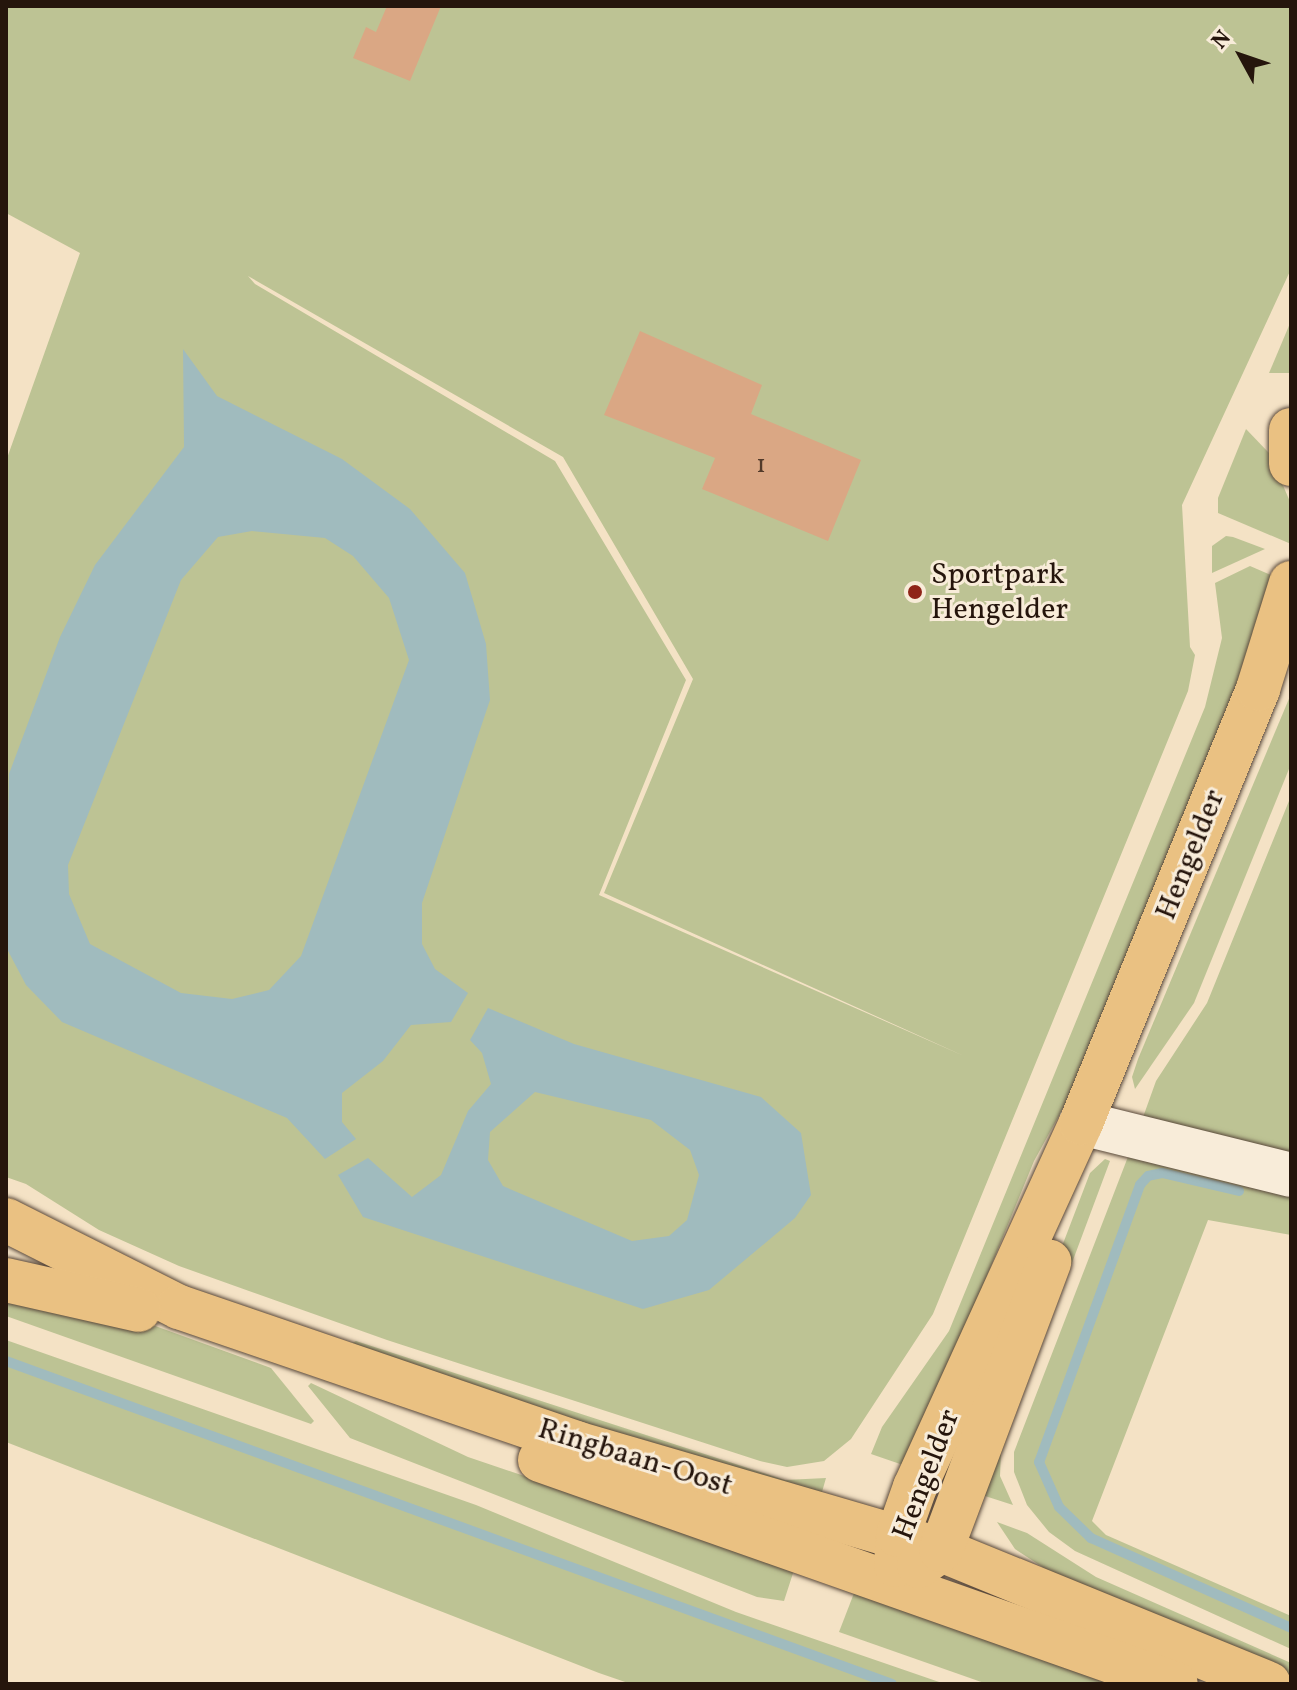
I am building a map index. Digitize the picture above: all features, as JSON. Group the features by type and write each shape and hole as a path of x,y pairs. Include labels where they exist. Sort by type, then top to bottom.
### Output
{"main road":[{"path":"1291,430 1291,464"},
{"name":"Hengelder","path":"895,1584 941,1550 1091,1125 1258,689 1291,583"},
{"name":"Hengelder","path":"895,1584 898,1535 1091,1125 1272,697 1291,668"},
{"name":"Ringbaan-Oost","path":"6,1220 179,1307 576,1443 898,1535 1269,1684"},
{"name":"Ringbaan-Oost","path":"6,1280 134,1308 217,1336 462,1432 1176,1684"}],"street":[{"path":"1091,1125 1291,1175"}],"green space":[{"path":"6,6 1291,6 1291,269 1182,505 1190,647 1195,655 1188,691 933,1314 851,1439 824,1461 787,1467 760,1461 387,1340 179,1266 99,1230 26,1184 6,1177 6,461 80,253 6,213","holes":["248,276 563,457 693,679 604,893 964,1056 599,895 686,680 555,461 255,284"]},
{"path":"1291,321 1291,373 1269,373"},
{"path":"1246,429 1269,453 1291,504 1291,544 1218,513 1218,498"},
{"path":"1226,536 1265,549 1212,573 1212,546"},
{"path":"1250,566 1280,579 1115,1014 1034,1161 946,1376 903,1465 871,1454 882,1427 949,1331 1205,707 1222,638 1215,583"},
{"path":"1291,694 1291,764 1194,1003 1135,1089 1132,1077 1138,1059"},
{"path":"1291,796 1291,1167 1142,1120 1156,1081 1207,1003"},
{"path":"1131,1149 1291,1183 1291,1235 1208,1220 1092,1521 1106,1535 1291,1616 1291,1649 1075,1551 1049,1532 1027,1505 1014,1472 1014,1452"},
{"path":"1105,1159 1110,1161 1001,1453 1000,1476 1013,1505 985,1496 991,1432 1090,1173"},
{"path":"6,1291 136,1319 271,1368 314,1421 311,1424 6,1316"},
{"path":"6,1340 476,1505 736,1612 945,1684 631,1684 599,1673 6,1442"},
{"path":"356,1341 785,1480 826,1478 820,1499 342,1348"},
{"path":"311,1383 468,1457 795,1567 784,1601 757,1597 350,1438 308,1386"},
{"path":"997,1522 1027,1533 1096,1577 1291,1663 1291,1678 1050,1572 1015,1549"},
{"path":"856,1588 1147,1684 987,1684 839,1632"}],"water":[{"path":"183,349 217,396 342,459 410,509 465,573 486,644 490,700 422,903 422,944 435,969 468,993 451,1022 411,1025 383,1061 342,1093 342,1122 356,1139 325,1159 287,1118 62,1022 26,985 6,947 9,774 60,637 95,565 184,447","holes":["252,531 325,538 353,556 389,598 409,660 301,956 269,990 232,999 181,993 90,944 69,894 68,865 181,580 218,537"]},
{"path":"488,1008 574,1044 761,1097 801,1133 811,1195 795,1218 709,1290 643,1309 363,1217 338,1175 368,1158 412,1197 441,1175 468,1111 491,1084 482,1053 470,1040","holes":["535,1092 651,1120 690,1150 699,1175 687,1220 669,1236 632,1241 503,1186 488,1160 490,1132"]}],"building":[{"path":"387,6 441,6 410,81 353,58 366,27 376,32"},
{"path":"640,331 762,385 751,414 861,460 828,541 702,489 715,458 604,415"}],"waterway":[{"path":"1239,1191 1162,1173 1148,1176 1140,1185 1039,1462 1059,1507 1091,1538 1291,1628"},
{"path":"6,1361 892,1684"}],"place":[{"name":"Sportpark Hengelder","path":"915,592"}]}
